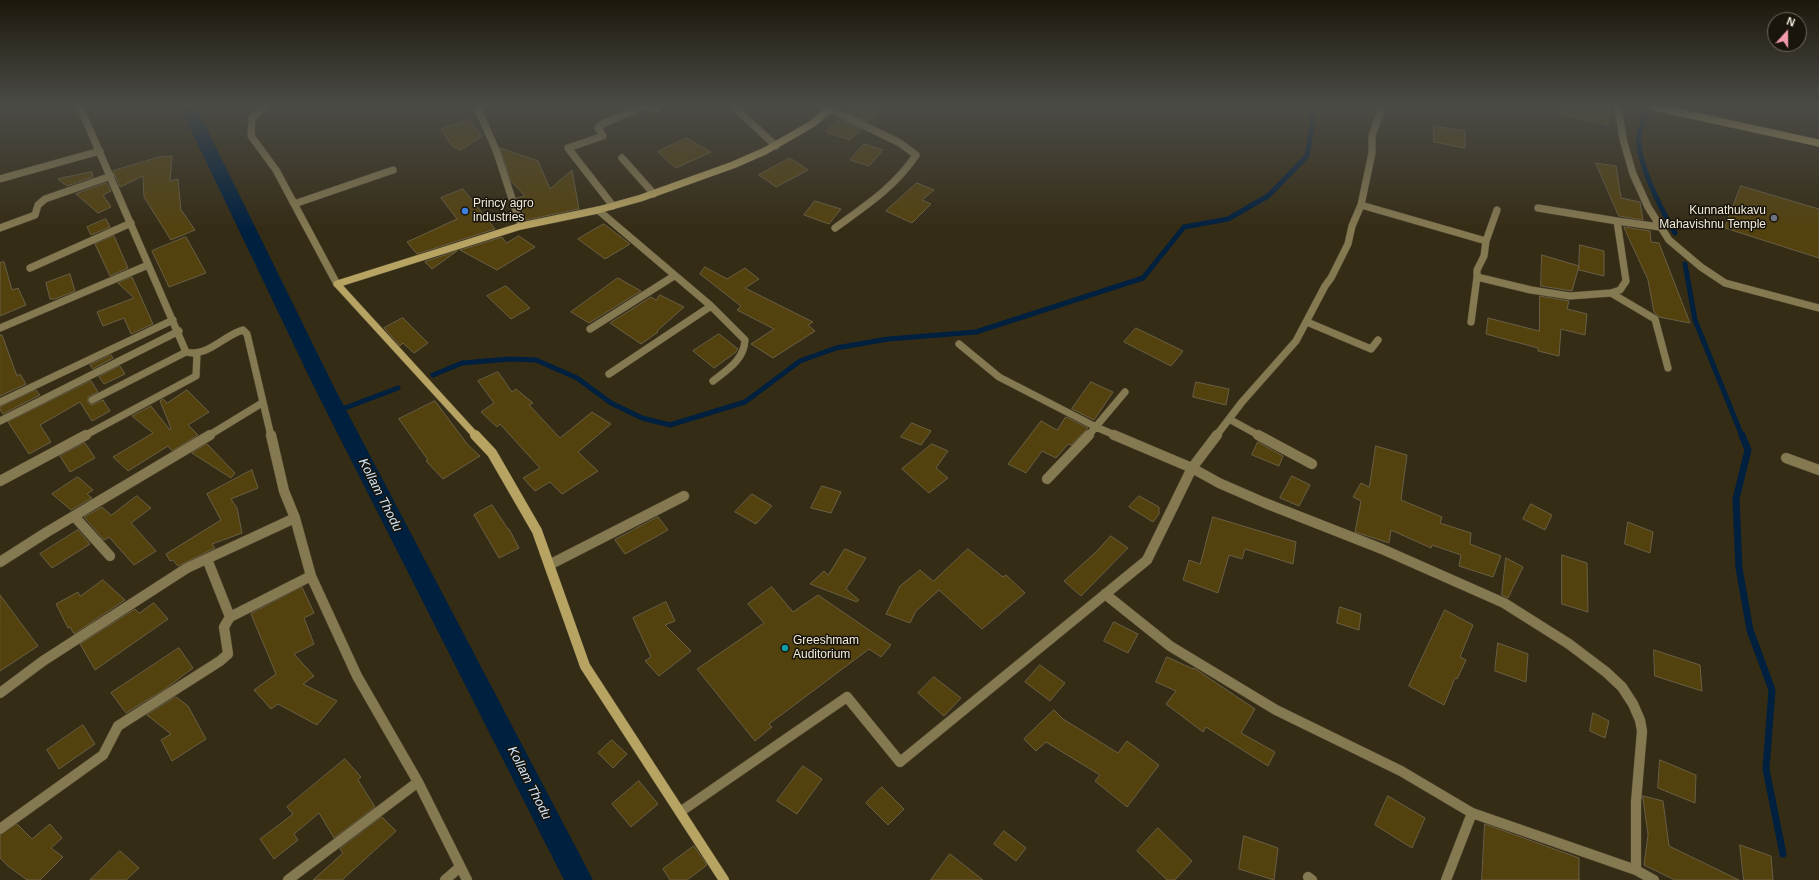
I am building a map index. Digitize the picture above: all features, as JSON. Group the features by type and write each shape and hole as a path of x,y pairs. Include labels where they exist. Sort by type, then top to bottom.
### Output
{"street":[{"path":"99,148 148,265 179,332 186,352"},
{"path":"260,148 276,170 337,284 492,453 537,531 585,666 724,880"},
{"path":"495,148 521,226"},
{"path":"568,148 613,206"},
{"path":"337,284 521,226 598,210 654,194 733,165 771,148"},
{"path":"835,228 894,184 909,168 916,155 907,148"},
{"path":"680,812 847,697 900,762 1147,560 1192,468 1242,402 1296,341 1307,322 1348,244 1352,226 1361,205 1372,148"},
{"path":"1626,148 1636,180 1660,227 1667,237 1701,267 1722,281 1819,308"},
{"path":"0,179 100,151"},
{"path":"622,158 654,194"},
{"path":"294,204 393,170"},
{"path":"0,228 35,215 38,205 45,199 111,176"},
{"path":"1361,205 1486,241"},
{"path":"1538,208 1660,227"},
{"path":"598,210 711,306 745,340 746,346 740,357 713,381"},
{"path":"1471,322 1477,270 1484,256 1486,241 1497,210"},
{"path":"1477,276 1552,294 1570,296 1611,293 1620,290 1626,281 1617,221"},
{"path":"30,268 131,223"},
{"path":"0,328 148,265"},
{"path":"590,329 674,276"},
{"path":"1611,293 1655,319 1668,368"},
{"path":"609,374 711,306"},
{"path":"0,402 173,320"},
{"path":"1307,322 1371,349 1378,340"},
{"path":"92,400 186,352 189,354 197,354 242,330 247,334 262,403 284,491 295,518 311,576 357,676 418,782 467,880"},
{"path":"0,421 179,332"},
{"path":"959,344 999,376 1096,427 1192,468 1219,483 1382,549 1504,603 1569,644 1606,672 1622,687 1640,720 1642,731 1636,802 1636,870"},
{"path":"0,480 196,376 197,354"},
{"path":"1047,479 1096,427 1125,392"},
{"path":"1,560 262,403"},
{"path":"1229,419 1312,464"},
{"path":"1786,458 1819,470"},
{"path":"549,565 684,496"},
{"path":"74,516 110,556"},
{"path":"0,693 43,660 187,568 295,518"},
{"path":"207,559 230,618"},
{"path":"0,829 103,754 111,746 111,738 118,726 220,661 228,654 224,627 230,618 261,600 311,576"},
{"path":"1104,594 1170,646 1276,710 1401,771 1472,813 1636,870 1654,880"},
{"path":"288,880 418,782"},
{"path":"1446,880 1472,813"},
{"path":"445,880 460,867"}],"building":[{"path":"500,148 538,161 550,189 572,170 579,209 526,220 517,198 525,196 511,181"},
{"path":"666,148 704,148 711,152 676,168 658,152"},
{"path":"860,148 877,148 883,150 869,166 850,160"},
{"path":"164,156 172,156 170,181 178,179 181,211 195,230 171,240 144,197 143,176 120,187 113,171"},
{"path":"790,158 808,170 776,187 759,175"},
{"path":"1596,163 1616,166 1621,198 1640,202 1643,220 1619,216"},
{"path":"92,172 93,177 67,186 58,179"},
{"path":"107,183 111,191 103,195 111,207 98,213 76,194"},
{"path":"917,183 934,190 922,200 931,204 912,223 886,211"},
{"name":"Kunnathukavu Mahavishnu Temple","path":"1741,186 1819,209 1819,258 1725,228"},
{"path":"463,189 495,229 417,254 407,242 457,219 441,198"},
{"path":"815,201 841,209 829,224 804,215"},
{"path":"106,219 110,227 91,235 87,227"},
{"path":"604,224 630,244 605,259 578,239"},
{"path":"1624,227 1650,231 1651,242 1659,243 1690,323 1659,317 1654,312 1648,280"},
{"path":"114,236 128,268 110,276 95,244"},
{"path":"519,236 535,247 497,270 460,250 502,237 506,243"},
{"path":"186,237 206,273 169,287 152,251"},
{"path":"1580,245 1604,251 1604,276 1579,270"},
{"path":"457,251 432,269 425,262"},
{"path":"1542,255 1579,266 1572,291 1541,286"},
{"path":"4,262 12,290 18,288 26,305 0,316 0,263"},
{"path":"705,267 727,279 745,268 759,279 745,288 813,322 808,325 815,331 773,358 751,344 774,329 737,310 741,306 700,274"},
{"path":"70,274 75,291 55,299 50,299 46,283"},
{"path":"132,277 153,324 131,334 124,318 103,326 97,312 134,298 118,283"},
{"path":"618,278 641,291 589,323 571,312"},
{"path":"506,286 530,308 511,319 487,296"},
{"path":"660,295 684,307 657,331 658,332 641,344 610,323 651,297 656,300"},
{"path":"1540,296 1569,301 1567,309 1587,314 1585,335 1561,329 1559,356 1538,351 1538,348 1486,334 1488,318 1539,331"},
{"path":"403,318 428,343 414,353 403,343 400,346 384,328"},
{"path":"1136,328 1183,351 1171,366 1124,342"},
{"path":"719,334 738,349 714,368 693,351"},
{"path":"0,335 2,335 17,376 20,374 26,384 0,396"},
{"path":"111,355 113,358 93,369 90,365"},
{"path":"120,366 125,374 104,384 99,377"},
{"path":"498,372 512,392 516,389 533,403 529,405 560,438 592,412 611,424 578,452 598,471 562,494 550,482 535,491 523,478 540,468 500,424 497,427 481,412 494,403 478,381"},
{"path":"91,381 98,392 88,397 88,403 92,405 103,400 110,411 92,421 80,402 40,425 51,442 29,454 8,422"},
{"path":"1091,382 1113,392 1094,420 1072,409"},
{"path":"1196,382 1229,389 1226,405 1193,397"},
{"path":"36,390 40,395 3,414 0,410 0,407"},
{"path":"187,390 209,412 188,425 198,435 172,451 168,446 128,471 113,457 153,433 132,416 151,406 170,430 171,428 160,401 163,399 167,403"},
{"path":"435,401 468,445 480,456 443,479 426,461 428,460 399,419"},
{"path":"1066,417 1088,428 1071,445 1068,444 1056,458 1042,451 1026,473 1008,464 1041,421 1057,430"},
{"path":"912,423 931,431 921,445 901,437"},
{"path":"1258,442 1283,456 1279,466 1252,455"},
{"path":"85,443 95,458 70,472 60,456"},
{"path":"207,444 235,473 231,478 192,453"},
{"path":"932,444 948,451 936,468 948,478 929,493 902,469"},
{"path":"1376,446 1407,455 1401,500 1442,517 1440,523 1471,533 1470,544 1501,556 1493,577 1459,566 1461,555 1432,545 1431,548 1391,530 1389,543 1355,532 1361,501 1353,497 1361,483 1369,487"},
{"path":"252,470 258,488 231,499 237,508 242,533 212,544 215,548 178,566 173,560 170,561 166,554 221,520 207,494"},
{"path":"1292,476 1310,485 1299,506 1280,498"},
{"path":"78,477 93,490 87,494 92,498 71,510 52,494"},
{"path":"822,486 841,492 831,513 811,508"},
{"path":"752,494 772,506 756,524 735,512"},
{"path":"137,496 151,508 131,523 156,551 134,565 109,537 104,540 84,517 102,507 111,515"},
{"path":"1139,496 1159,507 1159,514 1153,522 1129,507"},
{"path":"1531,504 1552,515 1545,530 1523,519"},
{"path":"492,505 509,529 519,548 499,558 474,515"},
{"path":"658,517 668,530 625,554 615,540"},
{"path":"1213,517 1296,542 1293,564 1245,549 1242,559 1229,555 1218,593 1183,580 1189,560 1200,564"},
{"path":"1628,522 1653,532 1650,553 1625,544"},
{"path":"78,530 90,544 52,568 40,554"},
{"path":"1111,536 1128,548 1081,596 1064,581"},
{"path":"845,549 866,558 846,589 859,600 857,602 810,584 824,571 828,575"},
{"path":"968,549 1003,577 1006,575 1025,593 982,629 939,590 916,611 910,623 886,614 900,586 920,570 933,581"},
{"path":"1562,555 1587,563 1588,612 1562,604"},
{"path":"1506,558 1523,567 1508,598 1502,595"},
{"path":"103,580 125,600 74,634 70,627 68,628 56,604 78,592 80,596"},
{"path":"302,587 314,613 304,618 314,644 294,654 314,676 303,684 337,701 317,725 278,704 271,709 254,690 276,674 251,614"},
{"name":"Greeshmam Auditorium","path":"772,587 793,612 818,595 891,645 881,657 869,649 769,724 772,727 755,741 697,669 764,623 748,604"},
{"path":"0,595 38,646 0,671"},
{"path":"666,602 675,621 665,625 691,651 659,676 645,661 651,657 633,618"},
{"path":"154,603 168,619 95,670 80,644 135,609 139,613"},
{"path":"1340,607 1361,614 1359,630 1337,623"},
{"path":"1445,610 1473,625 1460,657 1466,660 1457,679 1455,678 1444,705 1409,686"},
{"path":"1114,622 1138,634 1128,653 1104,641"},
{"path":"1498,643 1528,654 1526,682 1495,671"},
{"path":"179,648 193,668 165,689 126,713 111,693"},
{"path":"1654,650 1700,665 1702,691 1655,676"},
{"path":"1167,657 1193,669 1194,668 1255,709 1241,733 1275,752 1268,766 1206,727 1203,732 1166,704 1176,691 1156,682"},
{"path":"1040,665 1065,683 1050,701 1025,682"},
{"path":"934,677 961,698 944,716 918,693"},
{"path":"176,697 188,706 206,739 172,761 161,740 171,734 147,715"},
{"path":"1054,710 1063,719 1118,753 1127,741 1159,765 1127,807 1095,781 1100,775 1046,742 1036,751 1024,739"},
{"path":"1593,713 1609,721 1605,738 1590,731"},
{"path":"83,725 95,744 59,769 47,750"},
{"path":"612,740 627,754 613,768 598,753"},
{"path":"345,759 361,777 358,780 375,807 334,838 319,813 294,834 298,840 274,859 260,839 293,814 287,807"},
{"path":"1660,760 1696,775 1695,803 1658,788"},
{"path":"803,766 822,779 797,814 777,801"},
{"path":"639,781 658,804 631,827 612,804"},
{"path":"882,787 904,809 888,825 866,803"},
{"path":"1388,796 1425,818 1412,848 1375,825"},
{"path":"1643,796 1663,801 1669,846 1739,880 1675,880 1644,865 1648,835"},
{"path":"382,817 396,831 342,880 313,880 343,853 340,849"},
{"path":"17,824 32,839 50,824 62,838 51,848 63,857 40,880 27,880 0,858 0,835"},
{"path":"1485,824 1579,858 1579,880 1482,880"},
{"path":"1158,828 1192,861 1175,880 1167,880 1137,851"},
{"path":"1004,831 1026,848 1016,861 994,844"},
{"path":"1244,836 1278,848 1274,880 1239,869"},
{"path":"1740,845 1771,856 1773,880 1744,880"},
{"path":"694,846 707,865 687,880 670,880 663,869"},
{"path":"120,851 139,868 126,880 90,880"},
{"path":"950,854 983,880 931,880"}],"waterway":[{"name":"Kollam Thodu","path":"208,148 324,387 579,880"},
{"path":"433,375 462,363 510,359 536,360 577,378 611,403 642,418 670,425 745,402 800,361 836,348 888,339 976,332 1143,278 1184,227 1228,219 1268,196 1307,156 1308,148"},
{"path":"1640,148 1651,186 1675,233"},
{"path":"1685,264 1695,320 1742,436"},
{"path":"337,411 398,388"},
{"path":"1742,435 1748,450 1736,499 1739,568 1750,630 1772,690 1766,769 1783,854"}],"place":[{"name":"Princy agro industries","path":"465,211"},
{"name":"Kunnathukavu Mahavishnu Temple","path":"1774,218"},
{"name":"Greeshmam Auditorium","path":"785,648"}]}
